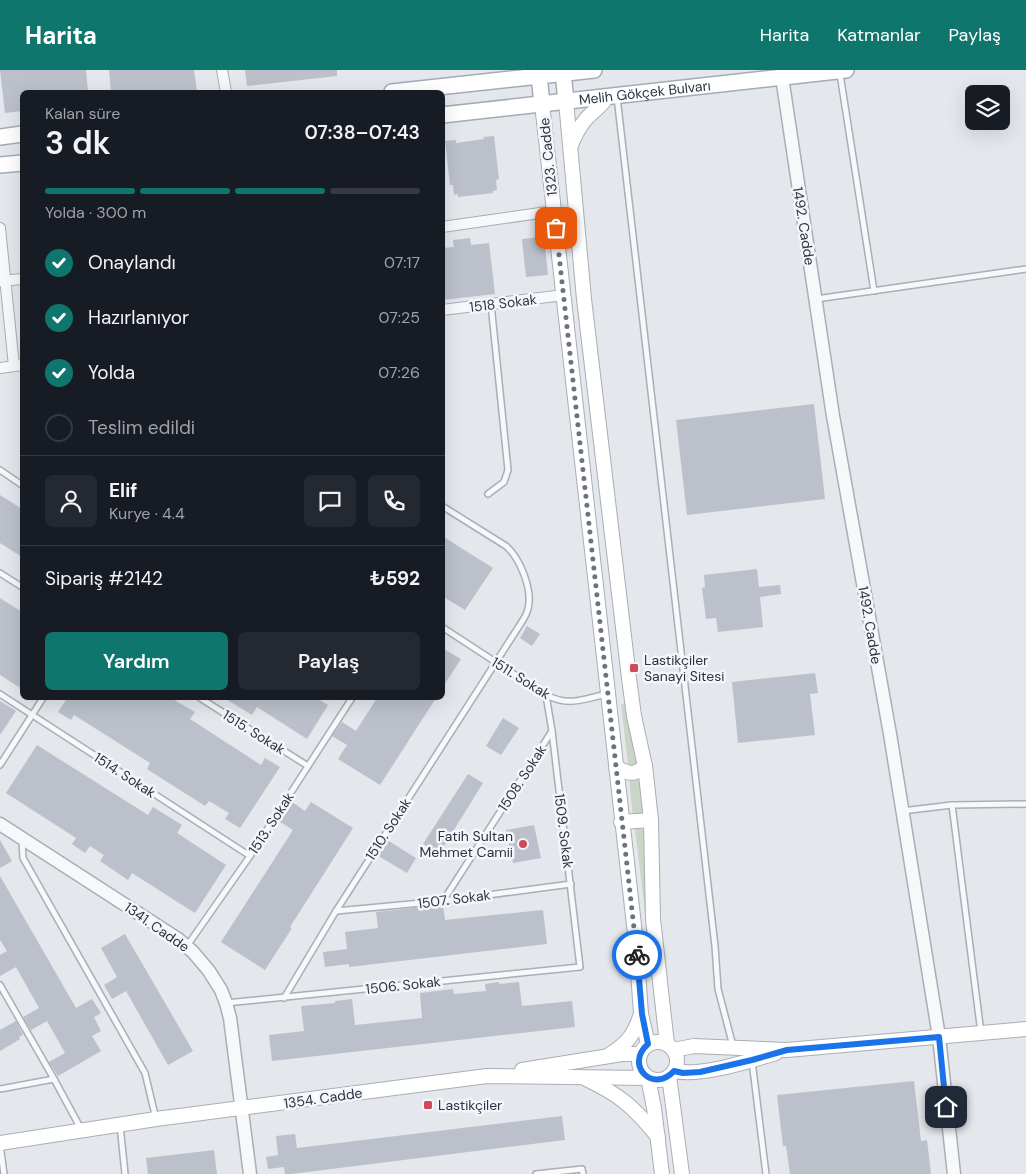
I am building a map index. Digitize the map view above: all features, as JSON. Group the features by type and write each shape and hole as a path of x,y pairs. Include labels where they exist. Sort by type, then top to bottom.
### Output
{"main road":[{"name":"Melih Gökçek Bulvarı","path":"410,90 585,70"},
{"name":"Melih Gökçek Bulvarı","path":"445,115 846,70"},
{"path":"563,73 584,299 631,691 635,722 645,766 651,820 653,919 670,1047 677,1058 677,1065 672,1074 663,1080 648,1078"},
{"path":"539,76 542,104"},
{"path":"570,145 584,121 612,97"},
{"name":"1323. Cadde","path":"542,104 635,935 644,1049"},
{"path":"0,137 20,134"},
{"path":"0,165 20,163"},
{"path":"608,693 631,691"},
{"path":"616,767 628,773 637,772 645,766"},
{"path":"621,822 651,820"},
{"path":"607,1056 629,1040 636,1030 642,1014"},
{"path":"487,1076 622,1054 644,1049 654,1042 670,1047 734,1047 787,1050 1026,1029"},
{"path":"644,1049 640,1068 648,1078 662,1174"},
{"path":"672,1074 700,1072 787,1050"},
{"path":"672,1074 682,1174"},
{"name":"1354. Cadde","path":"0,1143 156,1119 487,1076 648,1078"},
{"path":"583,1078 605,1088 626,1102 640,1114 658,1137"}],"street":[{"path":"222,70 226,90"},
{"name":"1492. Cadde","path":"782,77 833,416 902,811 939,1037 954,1174"},
{"path":"445,226 554,211"},
{"path":"0,228 3,281 18,365 0,368"},
{"path":"3,281 20,278"},
{"name":"1518 Sokak","path":"445,310 564,295"},
{"name":"1341. Cadde","path":"0,824 187,946 209,970 221,990 230,1018 250,1174"}],"lane":[{"path":"840,71 874,291"},
{"path":"612,97 713,926 716,976 720,998 734,1047"},
{"path":"815,300 1026,269"},
{"path":"488,494 504,482 508,470 490,304"},
{"path":"0,470 20,484"},
{"name":"1510. Sokak","path":"284,998 336,911 524,620 528,608 529,598 520,562 514,553 445,508"},
{"path":"0,573 20,586"},
{"name":"1511. Sokak","path":"445,629 558,701 571,702 608,693"},
{"name":"1514. Sokak","path":"0,694 250,856"},
{"name":"1509. Sokak","path":"546,695 580,967"},
{"path":"0,765 42,700"},
{"name":"1515. Sokak","path":"203,700 308,766"},
{"name":"1513. Sokak","path":"187,946 250,856 351,700"},
{"name":"1508. Sokak","path":"443,901 552,731"},
{"path":"902,811 952,805 1026,804"},
{"path":"952,805 981,1033"},
{"path":"21,838 23,858 146,1073 156,1119"},
{"name":"1507. Sokak","path":"336,911 443,901 571,884"},
{"name":"1506. Sokak","path":"226,1003 580,967"},
{"path":"0,985 82,1130"},
{"path":"752,1060 766,1174"},
{"path":"0,1089 54,1078"},
{"path":"120,1125 125,1174"},
{"path":"0,1143 4,1174"},
{"path":"536,1174 582,1169 583,1174"}],"green space":[{"path":"621,704 625,704 639,767 628,764"},
{"path":"629,777 642,781 647,814 633,818"},
{"path":"636,828 645,829 647,912 645,912"}],"building":[{"path":"0,70 86,70 88,90 20,90 20,111 5,113"},
{"path":"109,70 194,70 197,90 111,90"},
{"path":"245,70 337,70 337,76 247,86"},
{"path":"494,136 499,179 496,180 497,190 493,191 493,193 458,197 458,194 454,195 453,185 450,185 445,141 456,140 456,143"},
{"path":"544,237 548,275 526,277 522,239"},
{"path":"470,238 471,245 489,243 495,294 445,300 445,248 454,247 453,240"},
{"path":"814,404 825,499 687,515 676,420"},
{"path":"0,495 20,508 20,556 0,543"},
{"path":"445,538 493,568 465,610 445,598"},
{"path":"757,569 759,587 780,585 781,594 760,597 763,627 718,632 716,618 706,619 702,588 705,587 704,575"},
{"path":"0,598 20,611 20,688 0,675"},
{"path":"527,626 540,634 532,646 520,638"},
{"path":"445,650 461,659 445,683"},
{"path":"815,673 818,693 810,694 815,735 738,743 732,682"},
{"path":"66,700 174,700 195,712 190,719 261,765 265,758 280,767 240,828 225,819 229,813 209,801 205,806 147,769 150,763 74,715 71,720 58,712"},
{"path":"227,700 319,700 328,705 307,739 257,707 252,715"},
{"path":"376,700 435,700 380,785 338,759 347,745 332,736 342,722 356,731"},
{"path":"0,701 16,711 0,735"},
{"path":"503,718 519,728 501,755 486,746"},
{"path":"37,745 148,815 153,807 182,825 177,833 226,865 195,913 132,873 128,880 100,861 104,855 90,846 85,853 72,844 76,838 6,793"},
{"path":"468,774 483,783 439,854 423,844"},
{"path":"292,802 305,811 311,802 353,828 265,970 221,942 293,830 280,822"},
{"name":"Fatih Sultan Mehmet Camii","path":"534,825 541,858 513,863 506,830"},
{"path":"0,840 12,861 0,868"},
{"path":"387,840 416,858 407,873 377,855"},
{"path":"0,876 76,1008 92,999 101,1013 94,1017 101,1031 92,1036 101,1051 58,1076 49,1062 65,1053 47,1021 31,1030 23,1017 39,1008 16,967 0,976 0,955 7,951 0,940"},
{"path":"443,905 445,920 543,910 547,944 349,967 349,964 325,967 323,952 347,949 345,932 378,928 376,912"},
{"path":"125,934 193,1051 168,1065 126,991 112,999 104,985 117,977 101,948"},
{"path":"499,982 499,984 519,982 522,1006 572,1001 575,1027 272,1061 269,1035 304,1031 301,1006 335,1003 335,1001 352,999 355,1025 422,1018 420,993 453,989 454,994 486,991 485,984"},
{"path":"16,1021 23,1035 19,1037 20,1039 0,1051 0,1030"},
{"path":"914,1081 921,1141 927,1140 931,1174 790,1174 786,1146 783,1146 777,1095"},
{"path":"562,1116 565,1140 291,1174 285,1174 284,1167 268,1169 266,1157 278,1155 276,1136 295,1134 297,1148"},
{"path":"214,1150 217,1174 148,1174 146,1158"}],"way so far":[{"path":"556,228 637,955"}],"place":[{"name":"Lastikçiler Sanayi Sitesi","path":"634,668"},
{"name":"Fatih Sultan Mehmet Camii","path":"523,844"},
{"name":"Lastikçiler","path":"428,1105"}],"route":[{"path":"637,955 642,1014 648,1044 639,1054 638,1064 648,1078 663,1080 674,1071 683,1073 700,1072 787,1050 939,1037 946,1107"}]}
